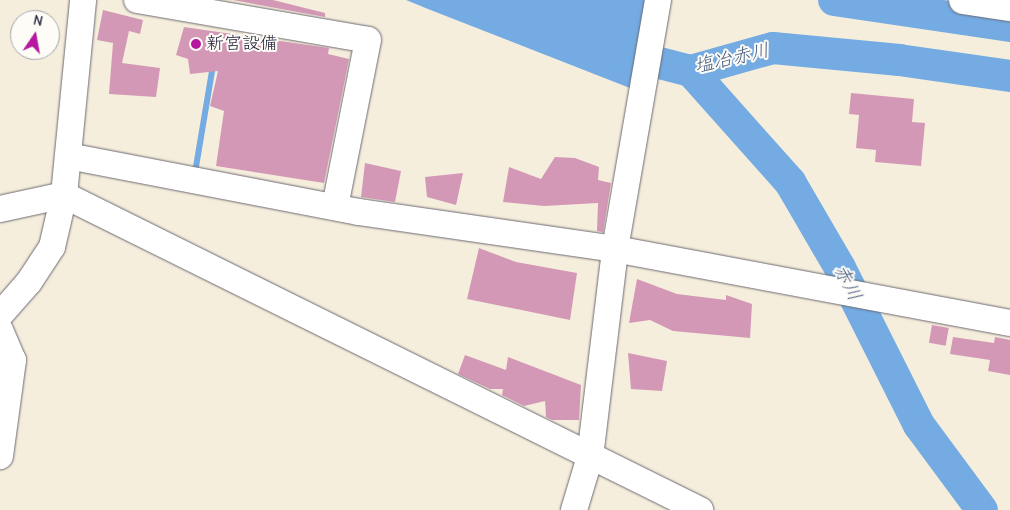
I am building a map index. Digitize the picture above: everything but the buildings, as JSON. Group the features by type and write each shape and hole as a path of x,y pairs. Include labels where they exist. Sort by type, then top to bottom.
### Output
{"main road":[{"path":"963,0 1010,7"}],"street":[{"path":"0,315 29,282 52,247 64,195 83,0"},
{"path":"137,0 368,40 335,207"},
{"path":"574,510 590,457 615,249 658,0"},
{"path":"68,156 335,207 615,249 1010,322"},
{"path":"0,209 64,195 700,510"},
{"path":"0,330 13,360 0,456"}],"water":[{"path":"406,0 651,0 635,90 428,9"}],"waterway":[{"path":"834,0 1010,26"},
{"name":"塩冶赤川","path":"617,52 691,71 773,48 899,60 1010,76"},
{"path":"195,173 213,66"},
{"name":"赤川","path":"691,71 790,182 840,268 919,425 982,510"}],"place":[{"name":"新宮設備","path":"196,44"}]}
